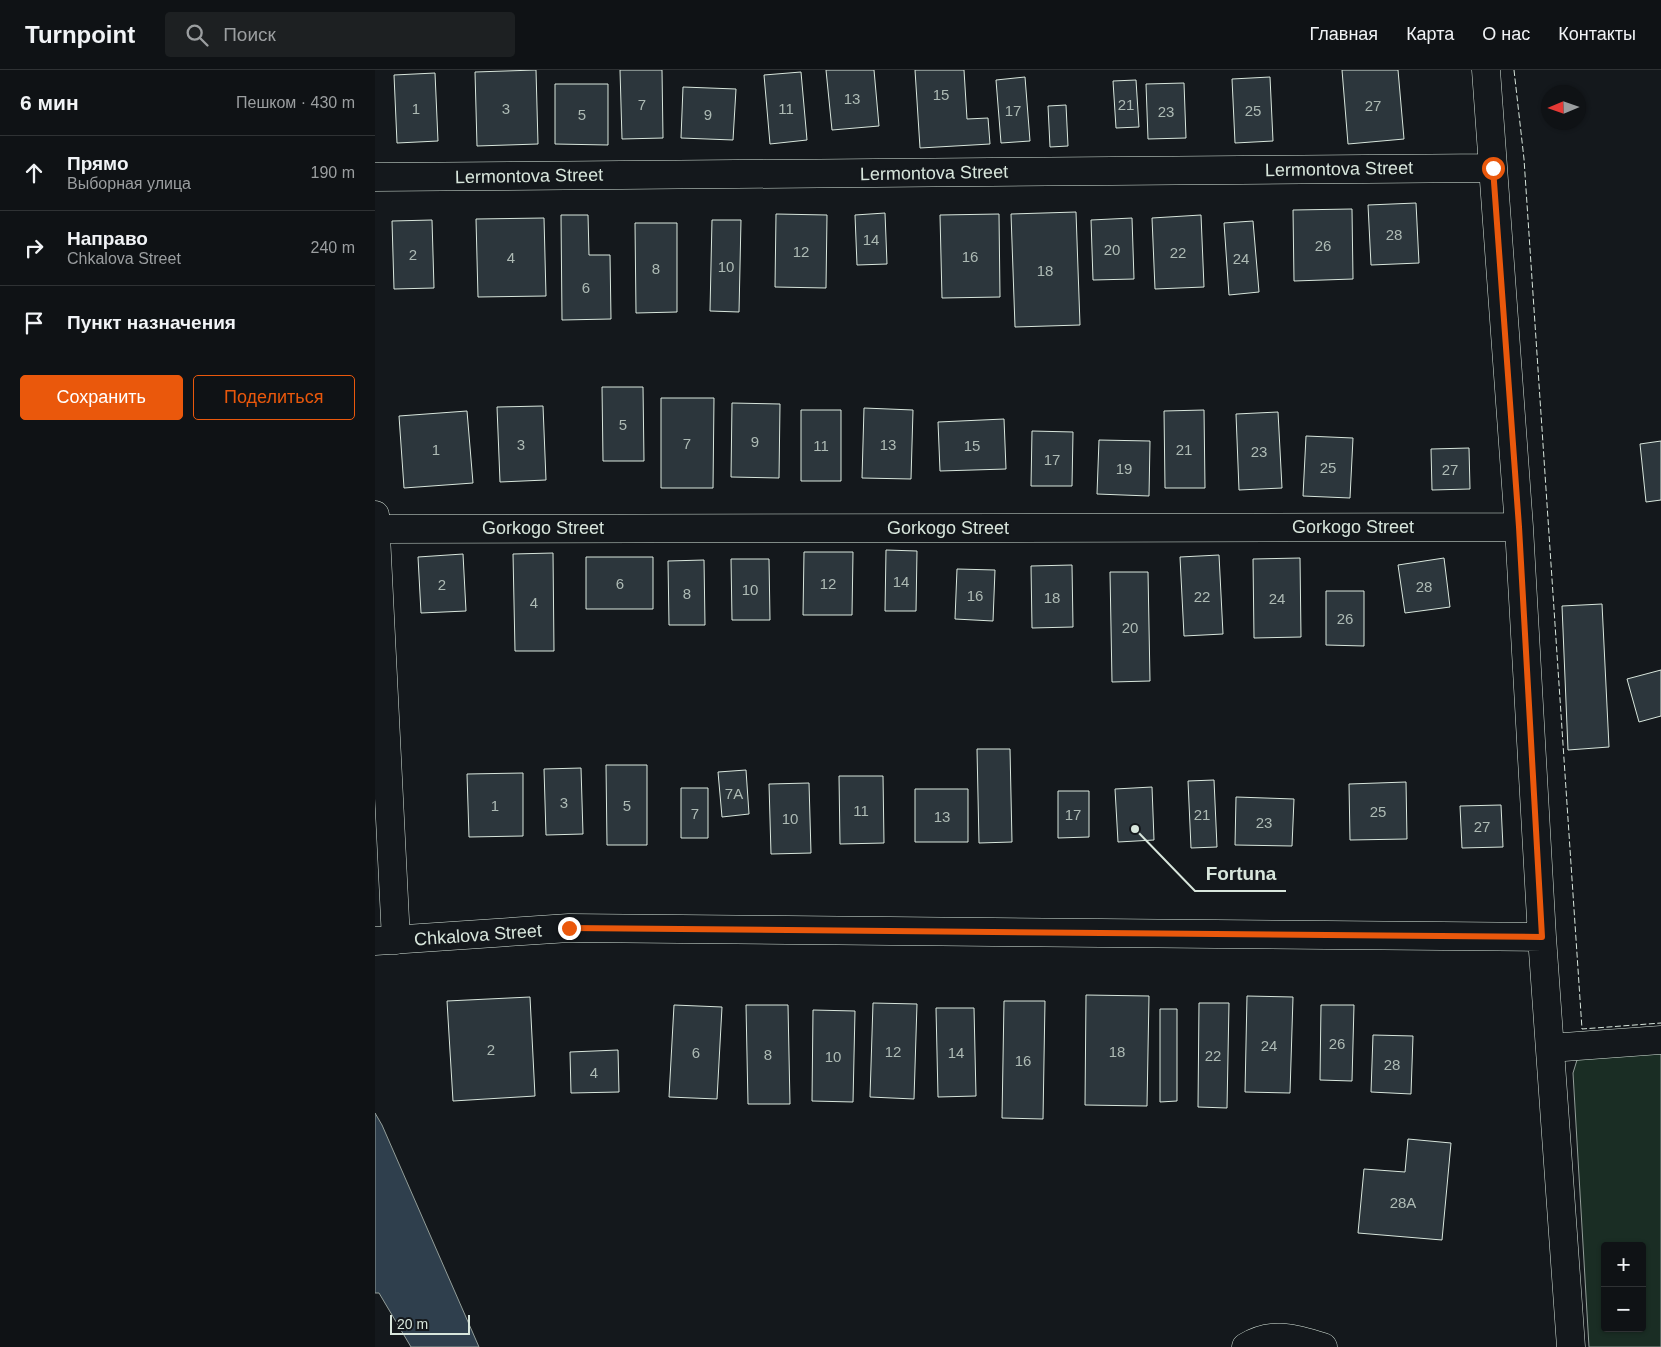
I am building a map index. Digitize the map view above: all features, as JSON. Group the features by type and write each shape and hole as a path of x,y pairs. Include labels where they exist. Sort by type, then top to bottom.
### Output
{"street":[{"path":"1486,70 1519,527 1542,937 1571,1347"},
{"name":"Lermontova Street","path":"375,178 1493,168"},
{"path":"376,522 385,941"},
{"name":"Gorkogo Street","path":"376,522 1519,527"},
{"name":"Chkalova Street","path":"385,941 569,928 1542,937"},
{"path":"1550,1048 1661,1040"},
{"path":"1246,1347 1272,1336 1293,1337 1323,1347"}],"green space":[{"path":"1661,1047 1661,1347 1589,1347 1573,1073 1577,1060 1584,1056"}],"water":[{"path":"375,1113 382,1125 479,1347 411,1347 379,1293 375,1293"}],"building":[{"path":"536,70 538,144 477,146 475,72"},
{"path":"620,70 662,70 663,138 622,139"},
{"path":"826,70 874,70 879,126 832,130"},
{"path":"915,70 964,70 967,119 988,118 990,144 920,148"},
{"path":"1342,70 1398,70 1404,139 1348,144"},
{"path":"801,72 807,140 770,144 764,75"},
{"path":"435,73 438,141 397,143 394,75"},
{"path":"1025,77 1030,141 1001,143 996,80"},
{"path":"1270,77 1273,141 1235,143 1232,79"},
{"path":"1136,80 1139,127 1116,128 1113,81"},
{"path":"1184,83 1186,138 1148,139 1146,84"},
{"path":"555,84 608,84 608,145 555,144"},
{"path":"683,87 736,89 733,140 681,138"},
{"path":"1066,105 1068,146 1050,147 1048,106"},
{"path":"1416,203 1419,263 1371,265 1368,205"},
{"path":"1352,209 1353,279 1294,281 1293,210"},
{"path":"1076,212 1080,325 1015,327 1011,214"},
{"path":"885,213 887,264 857,265 855,215"},
{"path":"776,214 827,215 826,288 775,287"},
{"path":"999,214 1000,297 942,298 940,215"},
{"path":"561,215 588,215 589,255 610,255 611,319 562,320"},
{"path":"1201,215 1204,287 1155,289 1152,218"},
{"path":"544,218 546,296 478,297 476,219"},
{"path":"1132,218 1134,279 1093,280 1091,220"},
{"path":"432,220 434,288 394,289 392,221"},
{"path":"712,220 741,220 739,312 710,311"},
{"path":"1253,221 1259,292 1229,295 1224,223"},
{"path":"635,223 677,223 677,312 636,313"},
{"path":"602,387 643,387 644,461 603,461"},
{"path":"661,398 714,398 713,488 661,488"},
{"path":"732,403 780,404 779,478 731,477"},
{"path":"543,406 546,480 500,482 497,407"},
{"path":"864,408 913,410 911,479 862,478"},
{"path":"801,410 841,410 841,481 801,481"},
{"path":"1204,410 1205,488 1165,488 1164,411"},
{"path":"467,411 473,483 404,488 399,416"},
{"path":"1278,412 1282,488 1239,490 1236,414"},
{"path":"1004,419 1006,469 940,471 938,422"},
{"path":"1032,431 1073,432 1072,486 1031,486"},
{"path":"1306,436 1353,438 1350,498 1303,496"},
{"path":"1099,440 1150,441 1149,496 1097,494"},
{"path":"1661,441 1661,500 1646,502 1640,444"},
{"path":"1469,448 1470,489 1432,490 1431,449"},
{"path":"886,550 917,551 916,611 885,611"},
{"path":"804,552 853,552 852,615 803,615"},
{"path":"553,553 554,651 515,651 513,554"},
{"path":"463,554 466,611 421,613 418,557"},
{"path":"1219,555 1223,634 1184,636 1180,557"},
{"path":"586,557 653,557 653,609 586,609"},
{"path":"1300,558 1301,637 1254,638 1253,559"},
{"path":"1444,558 1450,607 1405,613 1398,565"},
{"path":"731,559 769,559 770,620 732,620"},
{"path":"704,560 705,625 669,625 668,561"},
{"path":"1072,565 1073,627 1032,628 1031,566"},
{"path":"957,569 995,570 993,621 955,619"},
{"path":"1110,572 1148,572 1150,681 1112,682"},
{"path":"1326,591 1364,591 1364,646 1326,645"},
{"path":"1602,604 1609,747 1568,750 1562,606"},
{"path":"1661,670 1661,716 1639,722 1627,679"},
{"path":"977,749 1010,749 1012,842 979,843"},
{"path":"606,765 647,765 647,845 607,845"},
{"path":"581,768 583,834 546,835 544,769"},
{"path":"746,770 749,814 722,817 718,772"},
{"path":"523,773 523,836 469,837 467,774"},
{"path":"839,776 883,776 884,843 840,844"},
{"path":"1214,780 1217,847 1191,848 1188,781"},
{"path":"1406,782 1407,839 1350,840 1349,784"},
{"path":"809,783 811,853 771,854 769,784"},
{"path":"1152,787 1154,840 1118,842 1115,789"},
{"path":"681,788 708,788 708,838 681,838"},
{"path":"915,789 968,789 968,842 915,842"},
{"path":"1058,791 1089,791 1089,837 1058,838"},
{"path":"1236,797 1294,799 1292,846 1235,845"},
{"path":"1501,805 1503,847 1462,848 1460,806"},
{"path":"1086,995 1149,996 1147,1106 1085,1105"},
{"path":"1247,996 1293,997 1290,1093 1245,1092"},
{"path":"530,997 535,1096 453,1101 447,1001"},
{"path":"1004,1001 1045,1001 1043,1119 1002,1118"},
{"path":"873,1003 917,1004 914,1099 870,1097"},
{"path":"1199,1003 1229,1003 1227,1108 1198,1107"},
{"path":"674,1005 722,1007 717,1099 669,1097"},
{"path":"746,1005 788,1005 790,1104 748,1104"},
{"path":"1321,1005 1354,1005 1352,1081 1320,1080"},
{"path":"936,1008 974,1008 976,1096 938,1097"},
{"path":"1160,1009 1177,1009 1177,1101 1160,1102"},
{"path":"813,1010 855,1011 853,1102 812,1101"},
{"path":"1373,1035 1413,1036 1411,1094 1371,1092"},
{"path":"618,1050 619,1092 571,1093 570,1052"},
{"path":"1408,1139 1451,1143 1442,1240 1358,1233 1364,1169 1405,1172"}],"fence":[{"path":"1514,70 1524,159 1582,1029 1661,1023"}],"place":[{"name":"Fortuna","path":"1135,829"}],"route":[{"path":"569,928 1542,937 1519,527 1493,168"}]}
